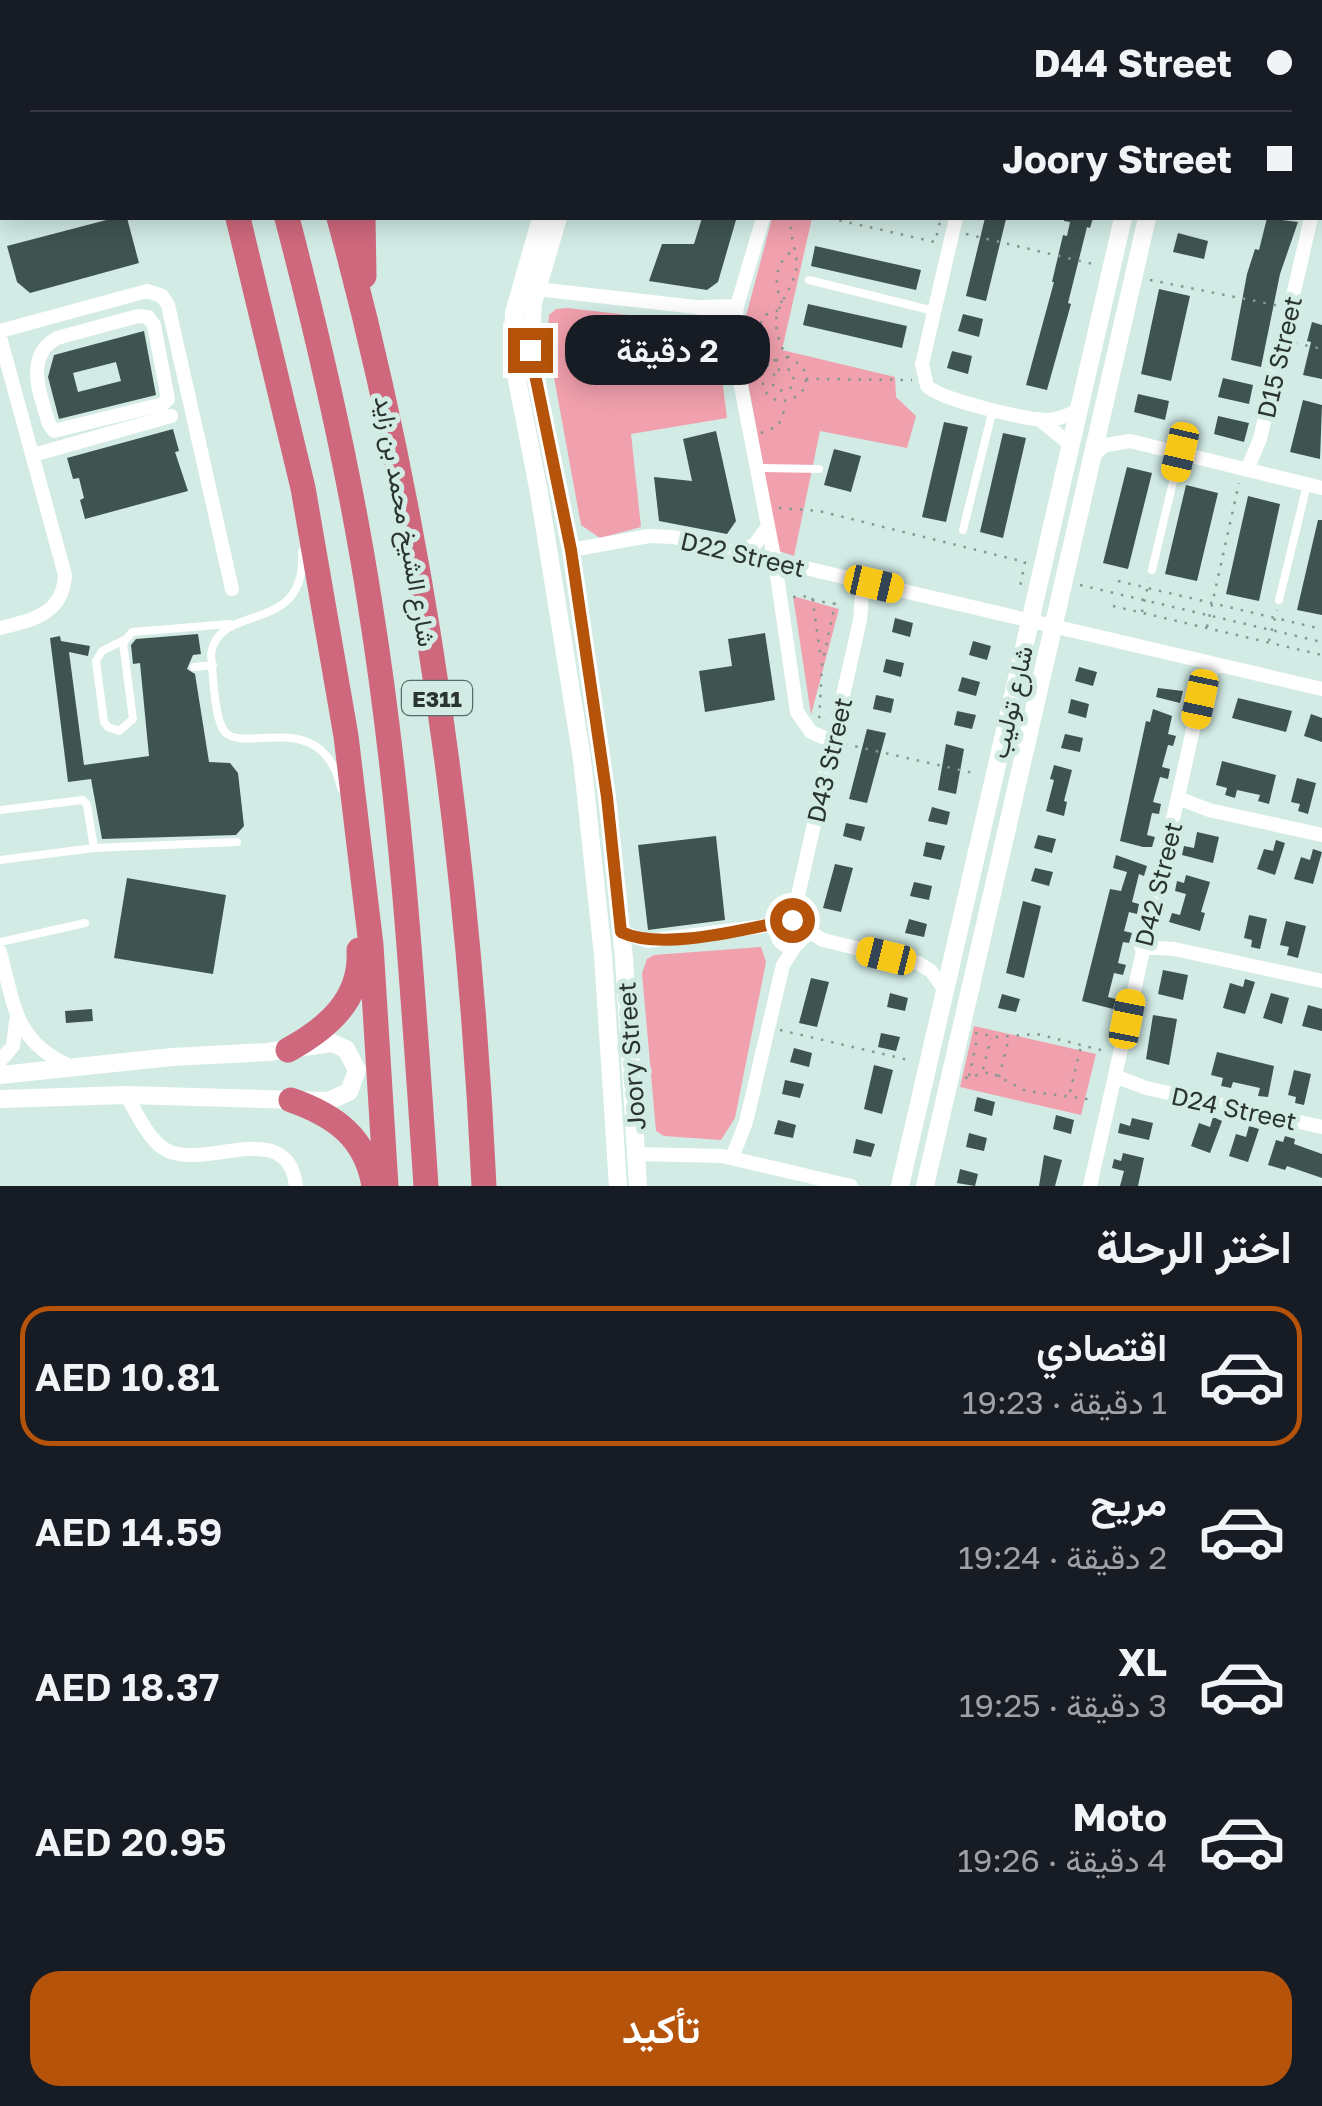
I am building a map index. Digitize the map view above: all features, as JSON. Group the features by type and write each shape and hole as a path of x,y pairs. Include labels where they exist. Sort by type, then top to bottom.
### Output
{"highway":[{"path":"238,220 291,438 346,736 372,964 386,1186"},
{"name":"شارع الشيخ محمد بن زايد","path":"287,220 335,423 370,604 407,909 426,1186"},
{"name":"شارع الشيخ محمد بن زايد","path":"340,220 365,312 418,569 468,932 484,1186"},
{"path":"363,220 365,312"},
{"path":"288,1050 330,1023 352,990 360,964 356,910 363,886"},
{"path":"291,1100 321,1110 344,1126 362,1149 374,1186"}],"street":[{"name":"Joory Street","path":"540,220 514,312 511,340 540,493 582,759 614,1093 618,1186"},
{"name":"Joory Street","path":"557,220 537,288 530,350 571,550 604,770 624,960 638,1186"},
{"path":"762,220 735,312 734,356 775,562 797,712 818,737 834,742"},
{"path":"956,220 922,364 924,380 937,395 1038,419 1059,418 1079,410"},
{"name":"شارع توليب","path":"896,1182 927,1064 1123,220"},
{"name":"شارع توليب","path":"924,1186 949,1076 970,1032 1053,626 1147,220"},
{"name":"D15 Street","path":"1249,471 1311,220"},
{"path":"537,288 735,312"},
{"path":"0,628 46,614 64,586 63,564 0,334 147,291 162,296 168,305 232,588"},
{"path":"28,440 168,400 154,326 148,317 138,316 73,334 47,345 36,374 48,424 54,430"},
{"path":"1102,413 1116,432 1130,441 1314,486"},
{"path":"33,455 172,416"},
{"path":"1038,419 1071,444"},
{"path":"1093,455 1106,445 1130,441"},
{"path":"540,493 550,502 558,533 571,550"},
{"path":"740,554 756,543 766,518"},
{"name":"D22 Street","path":"571,550 657,536 1322,688"},
{"name":"D43 Street","path":"780,932 797,900 868,583"},
{"name":"D42 Street","path":"1090,1186 1208,663"},
{"path":"1177,803 1322,835"},
{"name":"D43 Street","path":"797,900 801,926"},
{"path":"780,932 792,920 823,940 918,964 931,971 944,989"},
{"path":"783,965 804,935 801,926"},
{"path":"624,960 634,948 648,941 755,929 780,932 790,947 823,940"},
{"path":"621,932 648,941"},
{"path":"738,1160 783,965 780,932"},
{"path":"1142,942 1322,981"},
{"path":"918,964 940,959 952,950"},
{"path":"0,952 24,1032 49,1057 76,1068"},
{"path":"0,1061 13,1046 15,1006"},
{"path":"0,1076 288,1050 324,1043 339,1045 352,1055 358,1070 354,1085 343,1097 328,1101 126,1095 2,1100"},
{"name":"D24 Street","path":"1114,1081 1322,1127"},
{"path":"614,1093 623,1104 627,1141 638,1154 700,1154 850,1186"},
{"path":"126,1095 157,1143 170,1152 276,1152 291,1166 296,1186"}],"lane":[{"path":"809,280 934,311"},
{"path":"963,530 993,409"},
{"path":"291,438 298,522"},
{"path":"1152,570 1180,452"},
{"path":"756,468 820,469"},
{"path":"1279,600 1314,486"},
{"path":"124,640 132,719 125,729 113,730 104,722 96,661 102,651 132,632 231,624 264,616 284,602 302,570 300,540"},
{"path":"231,624 213,643 220,723 226,733 236,738 298,738 328,759 340,780 349,835 360,853"},
{"path":"194,668 212,665"},
{"path":"127,676 141,674"},
{"path":"0,810 84,800 94,848"},
{"path":"0,860 94,848 237,842"},
{"path":"0,942 85,923"}],"path":[{"path":"766,365 759,325 762,316 781,307 790,294 796,271 790,235 792,220"},
{"path":"838,220 935,242 940,220"},
{"path":"966,236 1111,268"},
{"path":"788,358 777,330 781,307 777,275 784,258 793,250"},
{"path":"1134,276 1291,308"},
{"path":"1284,340 1322,349"},
{"path":"750,435 778,426 788,402 803,390 806,379 800,364 788,358 774,359 761,376 762,387 772,399 788,402"},
{"path":"774,359 779,370"},
{"path":"791,372 800,364"},
{"path":"779,370 791,372"},
{"path":"779,370 772,376 772,384 778,390 789,390"},
{"path":"789,390 794,379 791,372"},
{"path":"806,379 924,380"},
{"path":"762,387 772,384"},
{"path":"789,390 795,398"},
{"path":"1206,628 1249,471"},
{"path":"766,518 808,508 1025,562 1020,587"},
{"path":"1142,614 1152,570"},
{"path":"1118,582 1322,629"},
{"path":"1077,585 1322,642"},
{"path":"781,603 792,601 792,597 812,596 822,665"},
{"path":"812,600 835,604 822,665 818,737"},
{"path":"1269,642 1279,600"},
{"path":"1113,606 1322,654"},
{"path":"834,742 994,778"},
{"path":"768,1028 927,1064"},
{"path":"969,1077 970,1032 991,1036 1037,1034 1120,1055"},
{"path":"983,1072 991,1036"},
{"path":"999,1077 1010,1036"},
{"path":"1069,1094 1081,1045"},
{"path":"949,1076 969,1077 983,1072 1026,1091 1069,1094 1109,1103"}],"shaded area":[{"path":"771,220 812,220 782,350 895,377 896,397 916,416 907,448 820,431 794,556 779,551 740,339"},
{"path":"556,309 708,324 716,330 727,418 631,434 641,527 600,538 581,525 547,339 549,315"},
{"path":"793,596 839,609 811,715"},
{"path":"761,947 766,962 735,1118 721,1140 664,1136 656,1131 642,973 647,959 654,955"},
{"path":"974,1026 1096,1054 1081,1115 960,1087"}],"building":[{"path":"106,220 128,220 139,263 30,293 17,282 7,246"},
{"path":"701,220 736,220 718,282 707,290 649,281 662,244 694,244"},
{"path":"985,220 1006,220 986,301 966,296"},
{"path":"1092,220 1087,227 1047,390 1026,385 1063,235 1067,236 1070,222 1064,221"},
{"path":"1266,220 1298,222 1280,274 1261,367 1231,360 1247,274 1255,249 1259,250"},
{"path":"1178,233 1208,241 1204,259 1173,252"},
{"path":"815,246 921,270 916,290 811,266"},
{"path":"1159,289 1190,296 1171,381 1141,374"},
{"path":"808,304 907,326 902,348 803,325"},
{"path":"963,314 983,319 979,337 958,331"},
{"path":"1312,322 1322,325 1322,379 1303,375"},
{"path":"144,331 156,395 59,419 48,377 54,355","holes":["116,362 121,381 78,392 73,373"]},
{"path":"952,351 972,356 968,374 947,368"},
{"path":"1223,378 1253,385 1249,404 1218,397"},
{"path":"1138,394 1169,401 1165,420 1134,412"},
{"path":"1303,400 1322,405 1320,459 1290,452"},
{"path":"1218,416 1249,423 1244,442 1214,434"},
{"path":"944,422 968,427 946,522 922,517"},
{"path":"173,429 179,451 175,452 188,491 85,519 79,478 73,479 67,458"},
{"path":"716,431 736,521 727,534 659,521 654,477 692,481 683,439"},
{"path":"1003,433 1026,438 1003,538 980,532"},
{"path":"834,449 861,456 851,492 824,485"},
{"path":"1127,467 1152,473 1128,569 1103,563"},
{"path":"1186,485 1218,493 1197,581 1165,574"},
{"path":"1248,496 1280,504 1259,601 1226,594"},
{"path":"1318,520 1322,520 1322,615 1297,610"},
{"path":"895,618 913,623 910,637 892,632"},
{"path":"765,633 775,700 705,712 699,671 732,666 728,639"},
{"path":"198,634 201,654 193,655 187,669 195,674 209,762 230,763 238,773 244,826 236,835 102,839 91,779 68,782 50,638 60,636 61,641 90,646 88,656 69,652 84,765 149,756 140,663 133,664 131,645 136,639"},
{"path":"973,641 991,646 987,660 969,655"},
{"path":"886,659 904,663 901,677 883,672"},
{"path":"1079,667 1097,672 1093,686 1075,681"},
{"path":"962,677 980,682 976,696 958,691"},
{"path":"1158,688 1183,691 1180,703 1156,697"},
{"path":"876,695 894,699 891,713 873,709"},
{"path":"1238,698 1292,711 1286,732 1232,718"},
{"path":"1071,699 1089,704 1086,718 1068,713"},
{"path":"1153,709 1172,716 1168,734 1176,736 1173,746 1168,745 1162,767 1170,769 1168,779 1160,777 1153,802 1161,804 1159,814 1152,813 1147,835 1155,837 1152,847 1143,847 1120,841 1146,721 1150,722"},
{"path":"957,711 976,715 972,729 954,725"},
{"path":"1311,714 1322,718 1322,742 1304,736"},
{"path":"867,729 886,733 867,803 849,799"},
{"path":"1065,734 1083,738 1080,752 1061,748"},
{"path":"946,744 964,749 956,794 938,790"},
{"path":"1222,761 1276,775 1269,804 1258,801 1260,795 1237,790 1235,798 1225,795 1227,788 1216,785"},
{"path":"1054,765 1072,770 1064,816 1046,811"},
{"path":"1297,778 1316,783 1308,814 1298,811 1300,804 1291,802"},
{"path":"932,807 950,812 947,825 928,821"},
{"path":"846,823 865,827 861,841 843,836"},
{"path":"1197,832 1219,837 1213,863 1182,855 1184,846 1194,848"},
{"path":"1038,835 1056,839 1052,853 1034,848"},
{"path":"716,836 725,920 648,930 638,845"},
{"path":"1276,840 1285,843 1275,875 1257,869 1264,849 1273,851"},
{"path":"926,842 945,846 941,860 923,856"},
{"path":"1313,849 1322,852 1313,884 1294,879 1301,857 1310,860"},
{"path":"1116,855 1147,866 1144,876 1139,874 1132,902 1139,904 1137,914 1129,912 1124,931 1132,933 1129,943 1123,942 1118,963 1126,965 1123,975 1114,973 1108,997 1116,999 1113,1009 1082,1001 1110,889 1121,891 1127,872 1113,868"},
{"path":"835,864 853,868 841,912 823,908"},
{"path":"1035,868 1053,872 1049,886 1031,881"},
{"path":"1186,875 1210,882 1200,931 1169,922 1172,913 1180,915 1186,894 1175,891 1177,881 1184,883"},
{"path":"127,878 226,895 213,974 114,958"},
{"path":"914,882 932,886 929,900 910,896"},
{"path":"1023,901 1041,906 1024,978 1006,973"},
{"path":"1249,915 1267,919 1260,949 1251,947 1252,940 1244,938"},
{"path":"909,919 927,924 924,937 905,933"},
{"path":"1286,921 1306,926 1298,958 1287,955 1289,947 1280,945"},
{"path":"1163,970 1188,975 1183,1000 1158,994"},
{"path":"811,978 829,982 817,1027 799,1023"},
{"path":"1245,979 1255,982 1245,1014 1223,1008 1230,983 1243,987"},
{"path":"890,993 908,998 905,1011 887,1007"},
{"path":"1271,993 1289,998 1282,1024 1263,1018"},
{"path":"1002,994 1020,999 1016,1012 998,1008"},
{"path":"1308,1005 1322,1009 1322,1031 1302,1026"},
{"path":"92,1009 93,1021 66,1023 65,1011"},
{"path":"1153,1015 1177,1019 1169,1065 1146,1059"},
{"path":"881,1033 900,1037 896,1051 878,1047"},
{"path":"794,1048 812,1053 809,1067 790,1062"},
{"path":"1217,1052 1274,1066 1268,1097 1258,1096 1260,1088 1233,1082 1231,1088 1221,1086 1223,1078 1211,1075"},
{"path":"874,1065 893,1070 882,1114 864,1109"},
{"path":"1294,1070 1311,1074 1304,1105 1295,1103 1296,1097 1288,1095"},
{"path":"785,1080 804,1084 800,1098 782,1094"},
{"path":"977,1097 995,1102 992,1116 974,1111"},
{"path":"1056,1115 1074,1120 1071,1134 1053,1129"},
{"path":"1213,1117 1222,1121 1210,1153 1191,1146 1199,1123 1210,1127"},
{"path":"1132,1118 1153,1123 1149,1140 1118,1133 1120,1123 1130,1126"},
{"path":"778,1120 796,1125 793,1138 774,1134"},
{"path":"1249,1126 1259,1129 1248,1162 1229,1156 1236,1134 1246,1137"},
{"path":"969,1133 987,1138 984,1151 966,1147"},
{"path":"1285,1136 1295,1139 1294,1144 1322,1154 1322,1178 1287,1166 1285,1170 1268,1165 1276,1140 1283,1142"},
{"path":"856,1139 875,1144 871,1157 853,1153"},
{"path":"1123,1153 1144,1158 1138,1186 1120,1186 1124,1171 1112,1168 1114,1159 1121,1161"},
{"path":"1044,1155 1062,1160 1055,1186 1039,1186"},
{"path":"960,1169 978,1174 975,1186 957,1183"}],"route":[{"path":"530,350 571,550 607,797 621,932 648,941 755,929 792,920"}]}
